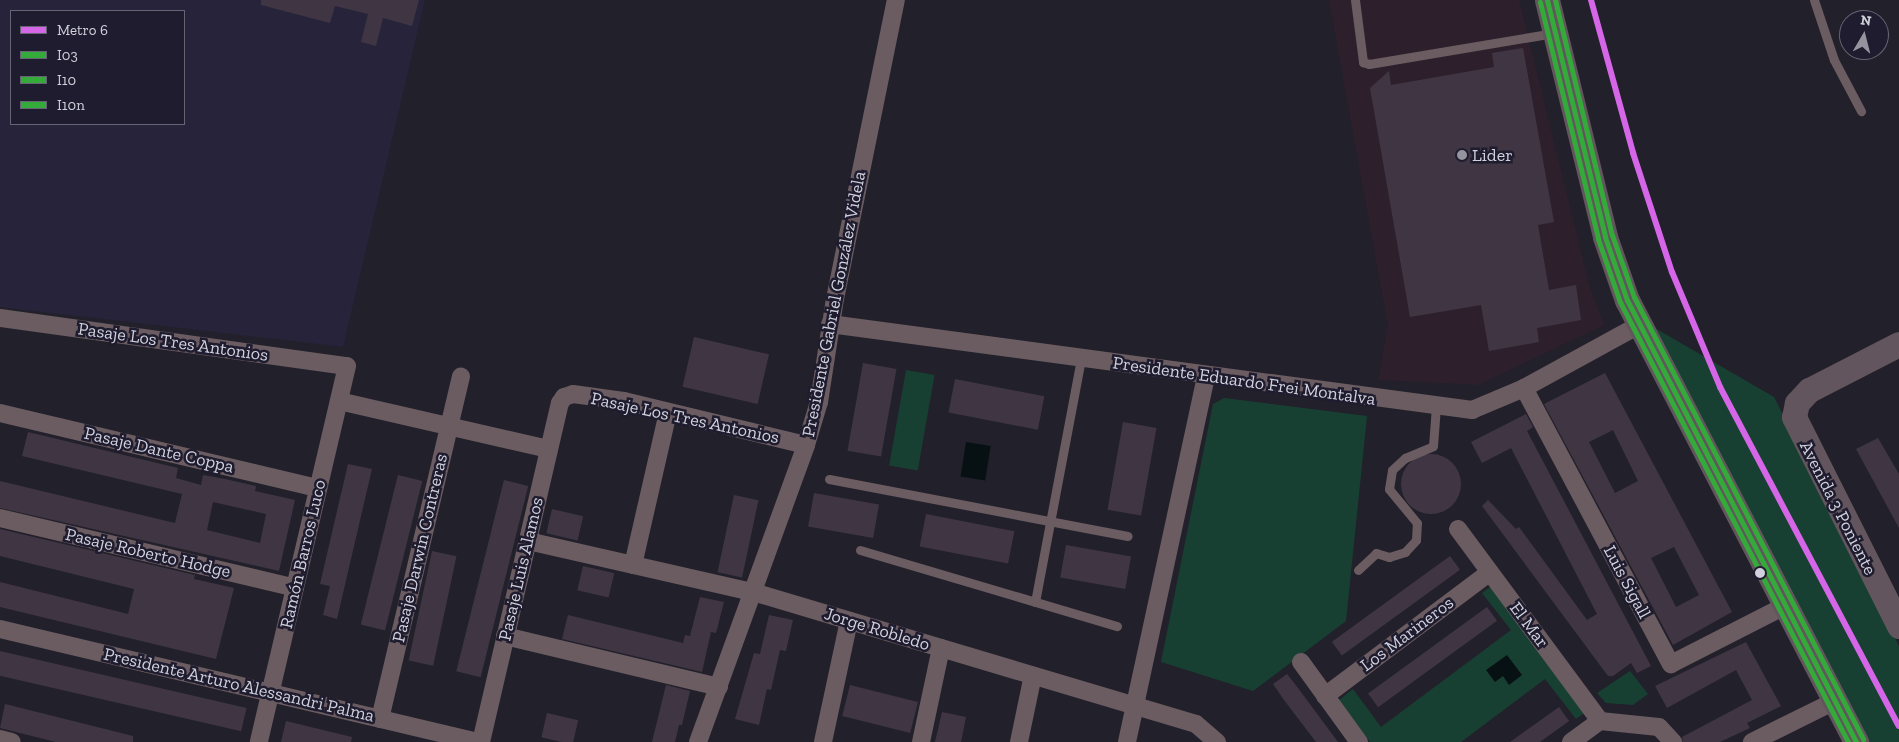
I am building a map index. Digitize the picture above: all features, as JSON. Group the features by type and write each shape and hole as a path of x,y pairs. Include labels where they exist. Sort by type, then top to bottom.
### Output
{"main road":[{"path":"1547,0 1605,237 1639,325 1856,742"},
{"name":"Avenida 3 Poniente","path":"1899,344 1809,390 1798,403 1795,424 1899,626"}],"street":[{"name":"Presidente Gabriel González Videla","path":"698,742 806,445 818,402 830,324 896,0"},
{"name":"Pasaje Los Tres Antonios","path":"0,318 347,366"},
{"name":"Presidente Eduardo Frei Montalva","path":"830,324 1436,406 1480,408 1524,388 1639,325"},
{"name":"Ramón Barros Luco","path":"259,742 347,366"},
{"name":"Pasaje Darwin Contreras","path":"380,719 461,376"},
{"path":"1127,742 1206,376"},
{"name":"Luis Sigall","path":"1524,388 1671,664 1785,606"},
{"name":"Pasaje Los Tres Antonios","path":"564,396 573,394 615,400 806,445"},
{"name":"Pasaje Luis Alamos","path":"479,742 506,636 549,449 564,396"},
{"path":"338,401 549,449"},
{"path":"633,565 668,412"},
{"name":"Pasaje Dante Coppa","path":"0,413 318,488"},
{"name":"Pasaje Roberto Hodge","path":"0,518 295,588"},
{"name":"El Mar","path":"1458,529 1600,720"},
{"name":"Jorge Robledo","path":"528,541 753,592 1196,724 1218,742"},
{"name":"Los Marineros","path":"1325,696 1490,572"},
{"path":"823,742 849,621"},
{"name":"Presidente Arturo Alessandri Palma","path":"0,629 479,742"},
{"path":"506,636 719,687"},
{"path":"921,742 941,648"},
{"path":"1301,662 1359,742"},
{"path":"1019,742 1033,675"},
{"path":"1752,742 1835,700"},
{"path":"1571,742 1600,720 1659,727 1674,742"},
{"path":"0,739 12,742"}],"lane":[{"path":"1355,0 1364,62 1369,64 1555,33"},
{"path":"1814,0 1834,60 1861,112"},
{"path":"1035,602 1082,359"},
{"path":"1358,570 1376,554 1389,557 1405,552 1416,540 1417,523 1389,489 1392,470 1404,458 1433,446 1436,406"},
{"path":"829,479 1128,536"},
{"path":"860,550 1118,626"}],"shaded area":[{"path":"0,0 425,0 343,347 0,307"},
{"path":"1329,0 1519,0 1590,289 1604,325 1478,385 1378,380 1388,326"},
{"path":"966,442 991,446 985,480 961,477"},
{"path":"1507,655 1522,675 1509,685 1503,676 1495,682 1486,670"}],"green space":[{"path":"1648,324 1774,397 1899,646 1899,742 1864,742"},
{"path":"906,370 935,375 918,471 889,466"},
{"path":"1224,398 1367,416 1346,621 1253,691 1161,662 1213,404"},
{"path":"1490,587 1584,713 1576,719 1545,679 1461,742 1370,742 1339,700 1353,689 1381,727 1511,630 1482,593"},
{"path":"1630,671 1648,694 1633,705 1606,703 1597,693"}],"building":[{"path":"261,0 419,0 412,26 383,18 376,46 361,42 368,14 335,6 330,23 261,5"},
{"name":"Lider","path":"1523,48 1554,222 1538,225 1549,290 1576,285 1581,320 1537,328 1539,342 1489,351 1481,305 1410,317 1370,88 1389,71 1391,85 1494,67 1492,53"},
{"path":"694,337 769,354 758,404 683,387"},
{"path":"863,363 896,369 881,457 848,451"},
{"path":"1605,373 1732,612 1673,645 1544,404","holes":["1613,430 1638,481 1615,493 1589,442","1674,547 1699,595 1676,607 1651,558"]},
{"path":"955,379 1044,396 1038,430 949,412"},
{"path":"1526,414 1533,427 1527,431 1651,666 1637,673 1631,663 1613,676 1608,676 1482,506 1488,500 1516,529 1519,527 1587,620 1597,614 1511,448 1482,463 1471,442"},
{"path":"1123,422 1156,428 1141,516 1108,510"},
{"path":"28,432 178,468 176,478 201,485 203,475 256,486 255,491 295,500 279,571 0,508 0,481 175,523 182,494 22,456","holes":["213,502 266,514 260,543 207,530"]},
{"path":"1878,438 1899,474 1899,528 1856,449"},
{"path":"1431,454 1448,459 1456,467 1461,484 1456,501 1448,509 1431,514 1414,509 1406,501 1401,484 1406,467 1414,459"},
{"path":"348,464 372,469 337,619 323,615 330,586 320,584"},
{"path":"398,475 422,481 385,630 361,624"},
{"path":"504,480 528,486 481,677 456,671"},
{"path":"814,493 879,504 873,538 808,526"},
{"path":"734,495 758,500 742,577 718,572"},
{"path":"552,509 583,516 578,541 546,533"},
{"path":"926,514 1014,531 1008,564 920,546"},
{"path":"0,529 195,575 194,579 234,588 216,659 0,607 0,582 128,614 134,589 0,556"},
{"path":"1066,545 1131,556 1125,589 1060,577"},
{"path":"432,551 456,556 433,666 409,661"},
{"path":"1450,556 1460,570 1342,656 1332,642"},
{"path":"583,566 614,573 609,598 577,590"},
{"path":"700,597 724,602 716,633 711,632 702,672 562,639 568,615 683,643 685,635 690,636"},
{"path":"1487,607 1497,621 1378,707 1368,693"},
{"path":"769,615 793,620 786,651 780,650 771,690 767,689 759,725 735,719 754,653 760,654"},
{"path":"1746,642 1781,706 1747,723 1750,728 1720,742 1683,742 1682,737 1752,700 1736,670 1667,708 1655,686"},
{"path":"0,651 247,708 241,731 0,676"},
{"path":"1287,674 1338,742 1316,742 1284,700 1273,684"},
{"path":"666,685 690,691 682,725 679,725 675,742 652,742"},
{"path":"850,685 918,702 910,733 842,716"},
{"path":"5,704 133,736 133,742 56,742 0,728"},
{"path":"1559,707 1569,721 1540,742 1510,742"},
{"path":"942,712 966,717 961,742 935,742"},
{"path":"547,713 578,720 573,742 561,742 541,737"},
{"path":"286,721 352,737 351,742 281,742"}],"metro line":[{"name":"6","path":"1591,0 1633,153 1672,272 1720,387 1899,726"}],"transit line":[{"name":"I03","path":"1547,0 1605,237 1627,300 1856,742"},
{"name":"I10n","path":"1555,0 1612,235 1634,297 1863,739"},
{"name":"I10","path":"1540,2 1598,239 1620,302 1848,742"}],"place":[{"name":"Lider","path":"1462,155"}]}
